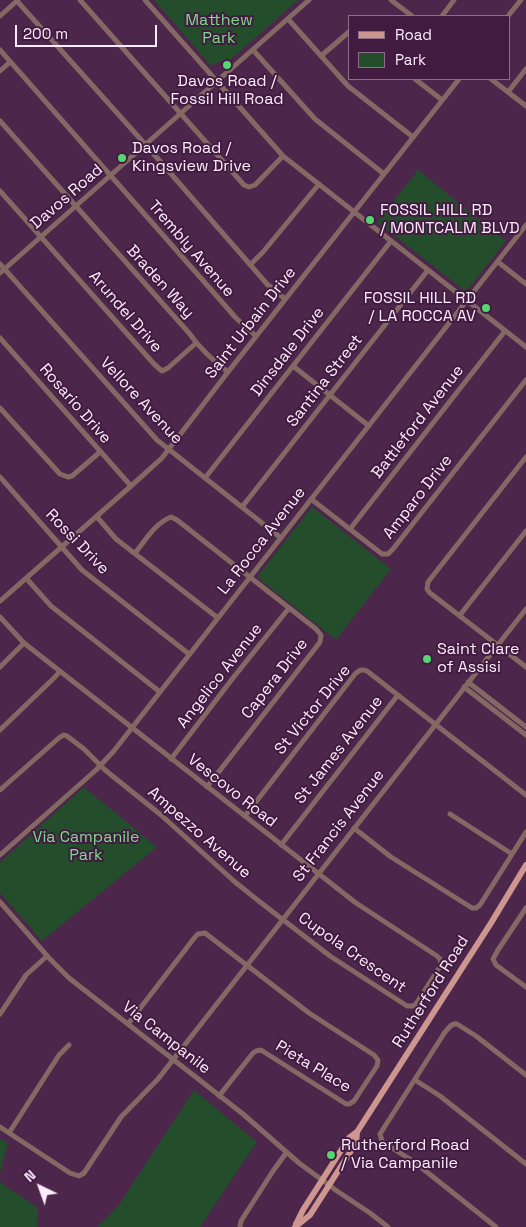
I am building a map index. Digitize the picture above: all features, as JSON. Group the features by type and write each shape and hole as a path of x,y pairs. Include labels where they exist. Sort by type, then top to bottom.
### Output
{"main road":[{"name":"Rutherford Road","path":"295,1227 303,1210 325,1183 349,1138 358,1132 526,865"}],"street":[{"path":"0,16 18,0 250,265 270,287 285,299"},
{"path":"80,0 244,185 252,187 283,156"},
{"path":"145,0 283,156 526,347"},
{"name":"Davos Road","path":"2,271 309,0"},
{"path":"391,0 411,15"},
{"path":"443,15 454,0"},
{"path":"509,15 521,0"},
{"path":"288,18 348,86 413,137"},
{"path":"321,56 348,33"},
{"name":"Trembly Avenue","path":"0,50 236,318 256,336"},
{"path":"253,50 315,119 384,174"},
{"path":"0,71 10,62"},
{"path":"508,92 526,69"},
{"path":"416,80 442,100"},
{"name":"Saint Urbain Drive","path":"0,601 154,466 458,80"},
{"path":"492,80 526,106"},
{"name":"Braden Way","path":"0,121 196,343 210,358 228,372"},
{"path":"250,265 319,184"},
{"path":"0,191 41,237"},
{"name":"La Rocca Avenue","path":"0,855 106,760 526,225"},
{"name":"Arundel Drive","path":"41,237 154,364 162,370 168,368 196,343"},
{"name":"Dinsdale Drive","path":"205,478 391,241"},
{"path":"498,262 526,284"},
{"name":"Vellore Avenue","path":"0,264 2,271 157,440 281,538"},
{"name":"Santina Street","path":"242,507 428,270"},
{"name":"Battleford Avenue","path":"350,529 505,331"},
{"name":"Rosario Drive","path":"0,338 131,486"},
{"path":"293,366 369,426"},
{"name":"Amparo Drive","path":"311,499 382,554 388,554 526,380"},
{"path":"0,408 50,465 64,476 72,476 100,452"},
{"path":"526,457 428,582 427,588 430,593 526,667"},
{"name":"Rossi Drive","path":"0,477 87,574 189,654"},
{"path":"97,517 116,538 218,618"},
{"name":"Capera Drive","path":"135,553 151,533 171,517 320,632 320,642 207,787"},
{"path":"460,615 526,531"},
{"path":"26,578 51,606 160,692"},
{"name":"Angelico Avenue","path":"171,759 289,608"},
{"name":"St Francis Avenue","path":"10,1133 70,1173 79,1176 84,1173 121,1117 153,1084 173,1059 526,609"},
{"name":"Vescovo Road","path":"0,617 24,643 318,874"},
{"path":"0,667 24,643"},
{"name":"St Victor Drive","path":"245,816 359,670 367,671 526,795"},
{"path":"0,730 60,671"},
{"path":"468,682 526,726"},
{"path":"464,687 526,735"},
{"name":"St James Avenue","path":"281,845 398,695"},
{"name":"Ampezzo Avenue","path":"0,790 60,737 67,736 79,744 100,766 161,815 235,882 282,919"},
{"path":"450,814 512,854"},
{"path":"354,828 392,857 472,908 480,905 526,832"},
{"name":"Cupola Crescent","path":"282,919 330,956 407,1006 416,1004 441,965 440,959 366,910 318,874"},
{"name":"Via Campanile","path":"0,902 47,956 69,978 251,1121 286,1153 325,1183 370,1212 388,1227"},
{"path":"526,908 493,959 496,965 526,987"},
{"path":"128,1024 198,934 205,933 246,965"},
{"path":"0,1014 26,975 47,956"},
{"name":"Pieta Place","path":"219,1096 248,1058 256,1051 261,1050 265,1052 342,1102 349,1104 354,1102 378,1063 374,1055 309,1013 246,965"},
{"path":"496,1227 412,1161 382,1141 380,1134 445,1032 454,1023 476,1036 526,1075"},
{"path":"0,1127 10,1133 59,1055 69,1045"},
{"path":"415,1080 440,1096 526,1164"},
{"path":"240,1227 240,1221 286,1153"}],"green space":[{"name":"Matthew Park","path":"154,0 298,0 228,62 221,61 211,66"},
{"path":"418,170 506,241 468,289 464,290 377,222"},
{"path":"312,507 391,569 336,640 257,577"},
{"name":"Via Campanile Park","path":"84,787 157,847 42,941 0,893 0,862"},
{"path":"194,1090 257,1142 200,1227 98,1227 119,1205"},
{"path":"0,1139 8,1143 0,1173"},
{"path":"0,1182 38,1208 37,1227 0,1227"}],"place":[{"name":"Davos Road / Fossil Hill Road","path":"227,65"},
{"name":"Davos Road / Kingsview Drive","path":"122,158"},
{"name":"FOSSIL HILL RD / MONTCALM BLVD","path":"370,220"},
{"name":"FOSSIL HILL RD / LA ROCCA AV","path":"486,308"},
{"name":"Saint Clare of Assisi","path":"427,659"},
{"name":"Rutherford Road / Via Campanile","path":"331,1155"}]}
